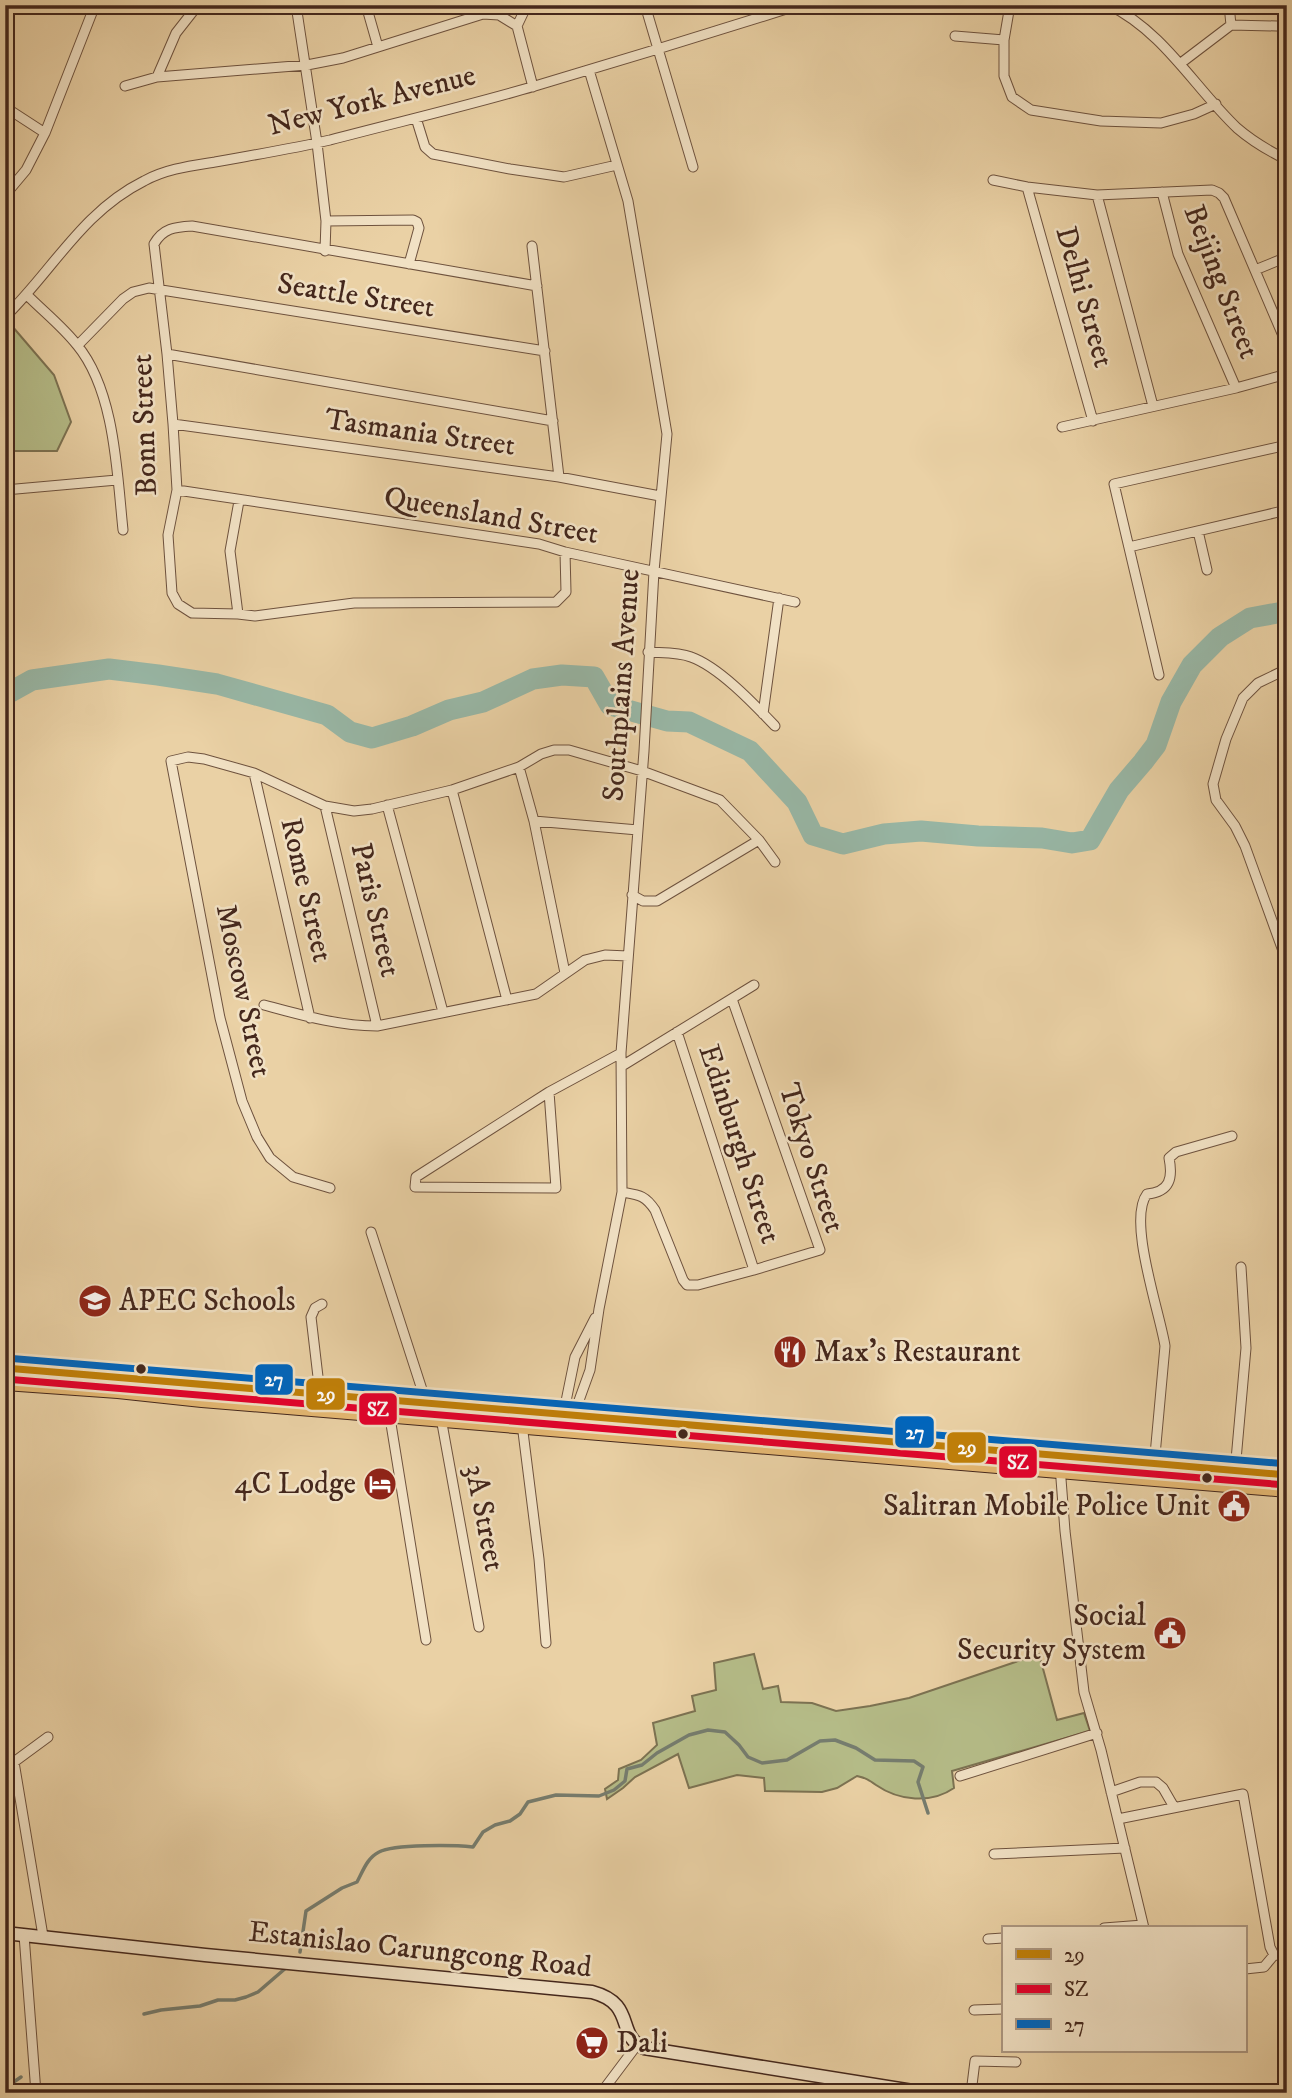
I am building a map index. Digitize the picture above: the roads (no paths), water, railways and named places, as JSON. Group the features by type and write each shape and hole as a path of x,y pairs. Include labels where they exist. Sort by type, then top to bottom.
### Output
{"highway":[{"path":"5,1368 426,1402 525,1418"},
{"path":"5,1382 441,1418 568,1419 1154,1471 1287,1489"},
{"path":"1154,1471 1236,1471 1287,1475"}],"street":[{"path":"5,195 26,170 44,133 95,5"},
{"path":"157,77 176,33 198,5"},
{"path":"296,5 317,143 326,221 325,251"},
{"path":"366,5 378,47"},
{"path":"527,5 517,26 533,87"},
{"path":"645,5 693,166"},
{"name":"New York Avenue","path":"5,317 27,295 94,215 143,181 167,171 317,143 416,118 659,50 799,5"},
{"path":"1010,5 1004,40 1004,76 1012,97 1031,110 1101,121 1161,123 1194,114 1216,104"},
{"path":"1109,5 1144,29 1181,64 1237,128 1261,146 1287,160"},
{"path":"1229,5 1231,25"},
{"path":"125,86 157,77 307,65 343,58 483,14 499,15 517,26"},
{"path":"1181,64 1231,25 1277,26"},
{"path":"955,36 1004,40"},
{"name":"Southplains Avenue","path":"568,1419 590,1370 622,1192 621,1053 644,751 654,571 667,434 628,201 589,70"},
{"path":"5,107 44,133"},
{"path":"416,118 425,147 433,154 564,177 617,165"},
{"path":"993,180 1097,195 1212,190 1219,193 1224,198 1255,270 1284,327 1287,345"},
{"name":"Delhi Street","path":"1027,187 1093,421"},
{"name":"Beijing Street","path":"1162,192 1178,254 1236,388"},
{"path":"1097,195 1153,406"},
{"path":"326,221 417,222 419,229 409,264"},
{"name":"Bonn Street","path":"537,286 192,226 171,228 159,236 155,244 167,354 177,490 167,535 172,593 178,604 192,613 256,616 354,603 556,601 566,592 565,552"},
{"path":"532,246 559,477"},
{"path":"1255,270 1287,257"},
{"path":"78,345 123,299 141,290 160,288"},
{"name":"Seattle Street","path":"160,288 545,351"},
{"path":"27,295 78,345 101,388 108,413 123,530"},
{"path":"167,354 553,421"},
{"path":"1062,427 1287,374"},
{"name":"Tasmania Street","path":"173,424 559,477 660,496"},
{"path":"1159,675 1114,484 1287,445"},
{"path":"5,490 117,480"},
{"name":"Queensland Street","path":"177,490 539,544 795,602"},
{"path":"238,614 230,551 239,501"},
{"path":"1129,547 1287,510"},
{"path":"1198,531 1207,570"},
{"path":"763,714 779,598"},
{"path":"648,652 688,656 704,662 775,726"},
{"path":"1287,669 1258,683 1243,698 1226,739 1213,784 1216,800 1235,826 1245,846 1285,950 1287,962"},
{"path":"254,773 325,806 354,811 452,790 519,767 541,754 554,750 569,750 642,771 720,800 759,840 775,862"},
{"name":"Moscow Street","path":"254,773 204,759 188,757 171,761 220,1018 242,1101 257,1137 270,1158 293,1177 330,1188"},
{"path":"519,767 534,821 565,973"},
{"name":"Rome Street","path":"254,773 310,1018"},
{"path":"452,790 507,1000"},
{"path":"387,805 443,1012"},
{"name":"Paris Street","path":"325,806 377,1026"},
{"path":"534,821 638,830"},
{"path":"632,895 643,901 657,901 759,840"},
{"path":"264,1005 351,1026 377,1026 536,994 585,960 596,956 628,956"},
{"path":"622,1066 754,985"},
{"name":"Tokyo Street","path":"622,1192 644,1197 650,1202 687,1285 698,1285 820,1250 732,999"},
{"name":"Edinburgh Street","path":"677,1032 754,1270"},
{"path":"549,1091 556,1188 415,1187 416,1177 549,1091 621,1053"},
{"path":"1154,1471 1165,1346 1143,1258 1142,1200 1147,1194 1158,1194 1169,1183 1171,1171 1168,1158 1176,1152 1232,1136"},
{"path":"371,1232 426,1402"},
{"path":"1236,1471 1246,1348 1241,1267"},
{"path":"320,1394 311,1317 315,1308 322,1304"},
{"name":"Southplains Avenue","path":"568,1419 575,1357 599,1309"},
{"path":"392,1414 391,1424 426,1640"},
{"name":"3A Street","path":"441,1418 479,1627"},
{"path":"525,1418 523,1432 539,1559 546,1643"},
{"path":"1060,1463 1065,1531 1084,1692 1097,1733 1143,1926"},
{"path":"960,1776 1097,1733"},
{"path":"43,1937 10,1764 48,1737"},
{"path":"1111,1792 1140,1782 1156,1782 1163,1788 1174,1807"},
{"path":"1118,1819 1243,1794 1270,1947 1274,1955"},
{"path":"994,1854 1125,1848"},
{"name":"Estanislao Carungcong Road","path":"5,1933 593,1992 610,1998 617,2004 637,2045"},
{"path":"24,1935 36,2093"},
{"path":"988,1939 1002,1938"},
{"path":"1274,1955 1287,1956"},
{"path":"1246,1969 1264,1967 1274,1955"},
{"path":"974,2010 1002,2009"},
{"path":"601,2093 637,2045 925,2093"},
{"path":"971,2093 975,2061 1016,2062"}],"waterway":[{"path":"5,695 32,680 109,669 217,684 327,715 350,732 372,738 412,726 449,710 483,702 533,679 562,675 594,677 610,705 667,721 689,722 750,751 797,802 813,835 843,844 884,834 921,831 1042,838 1072,843 1090,840 1119,790 1156,745 1171,702 1192,665 1220,637 1250,618 1287,610"},
{"path":"300,1952 306,1911 342,1888 357,1882 368,1861 379,1852 410,1846 473,1847 483,1832 510,1821 520,1814 528,1802 556,1795 599,1796 614,1790 625,1781 627,1769 642,1765 689,1735 708,1730 725,1732 748,1757 762,1763 787,1760 820,1741 835,1740 856,1748 875,1760 914,1761 923,1767 918,1782 928,1813"},
{"path":"144,2014 246,1997 258,1992 287,1967"},
{"path":"5,2088 21,2077"}],"place":[{"name":"APEC Schools","path":"95,1301"},
{"name":"Max's Restaurant","path":"790,1352"},
{"name":"4C Lodge","path":"380,1484"},
{"name":"Salitran Mobile Police Unit","path":"1234,1506"},
{"name":"Social Security System","path":"1170,1633"},
{"name":"Dali","path":"592,2043"}]}
